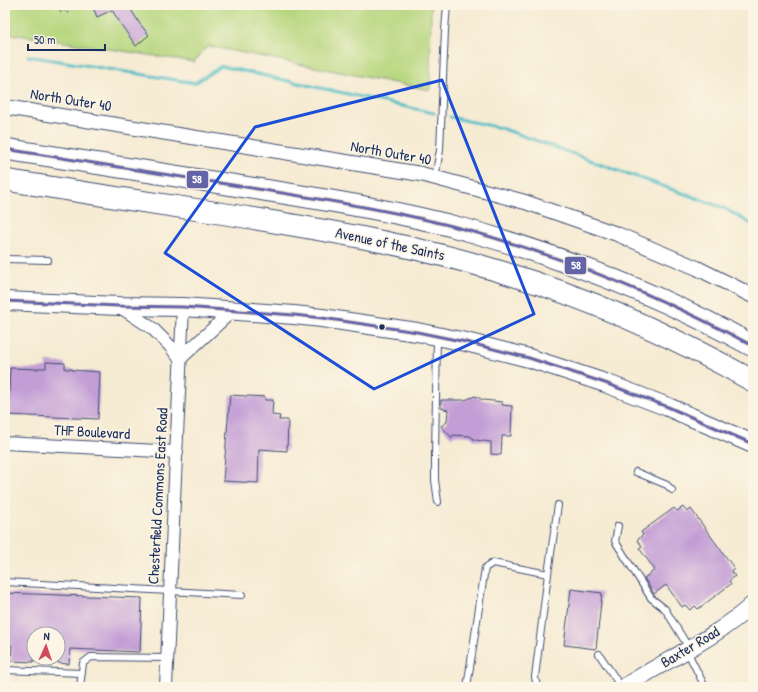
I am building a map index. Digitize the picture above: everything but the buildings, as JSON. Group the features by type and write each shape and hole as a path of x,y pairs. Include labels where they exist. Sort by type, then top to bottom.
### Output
{"highway":[{"name":"Avenue of the Saints","path":"5,149 356,205 467,230 569,263 610,279 680,308 753,346"},
{"name":"Avenue of the Saints","path":"5,180 316,228 391,242 464,261 536,283 593,304 677,341 753,381"}],"main road":[{"path":"5,300 182,308 322,318 437,336 529,358 605,383 668,407 753,444"},
{"name":"Baxter Road","path":"623,687 724,628 753,604"}],"street":[{"name":"North Outer 40","path":"5,107 421,174 525,202 617,234 697,268 753,296"},
{"path":"119,306 152,328 170,346 180,359 232,311"},
{"name":"Chesterfield Commons East Road","path":"166,687 182,308"},
{"name":"THF Boulevard","path":"5,443 177,452"}],"lane":[{"path":"435,178 440,150 447,5"},
{"path":"5,259 48,260"},
{"path":"437,336 435,480 438,502"},
{"path":"636,472 667,485 672,490"},
{"path":"537,687 535,677 558,505"},
{"path":"618,526 615,541 651,598 665,608 688,650 705,687"},
{"path":"467,687 486,568 492,563 548,574"},
{"path":"5,582 242,594"},
{"path":"599,654 623,687"},
{"path":"80,687 82,663 91,657 167,658"},
{"path":"5,670 82,673"}],"path":[{"path":"66,5 68,15"},
{"path":"60,12 79,5"}],"highlighted area":[{"path":"442,80 534,314 374,389 165,253 255,127"}],"green space":[{"path":"5,5 431,5 430,90 208,46 194,62 5,33"}],"waterway":[{"path":"28,56 195,83 221,66 434,113"},
{"path":"450,117 501,128 724,208 753,225"}],"transit line":[{"name":"58","path":"5,149 341,203 392,212 467,230 541,253 613,280 684,311 753,346"},
{"name":"58","path":"5,301 183,307 294,315 417,332 466,342 529,358 605,383 668,407 753,444"}]}
